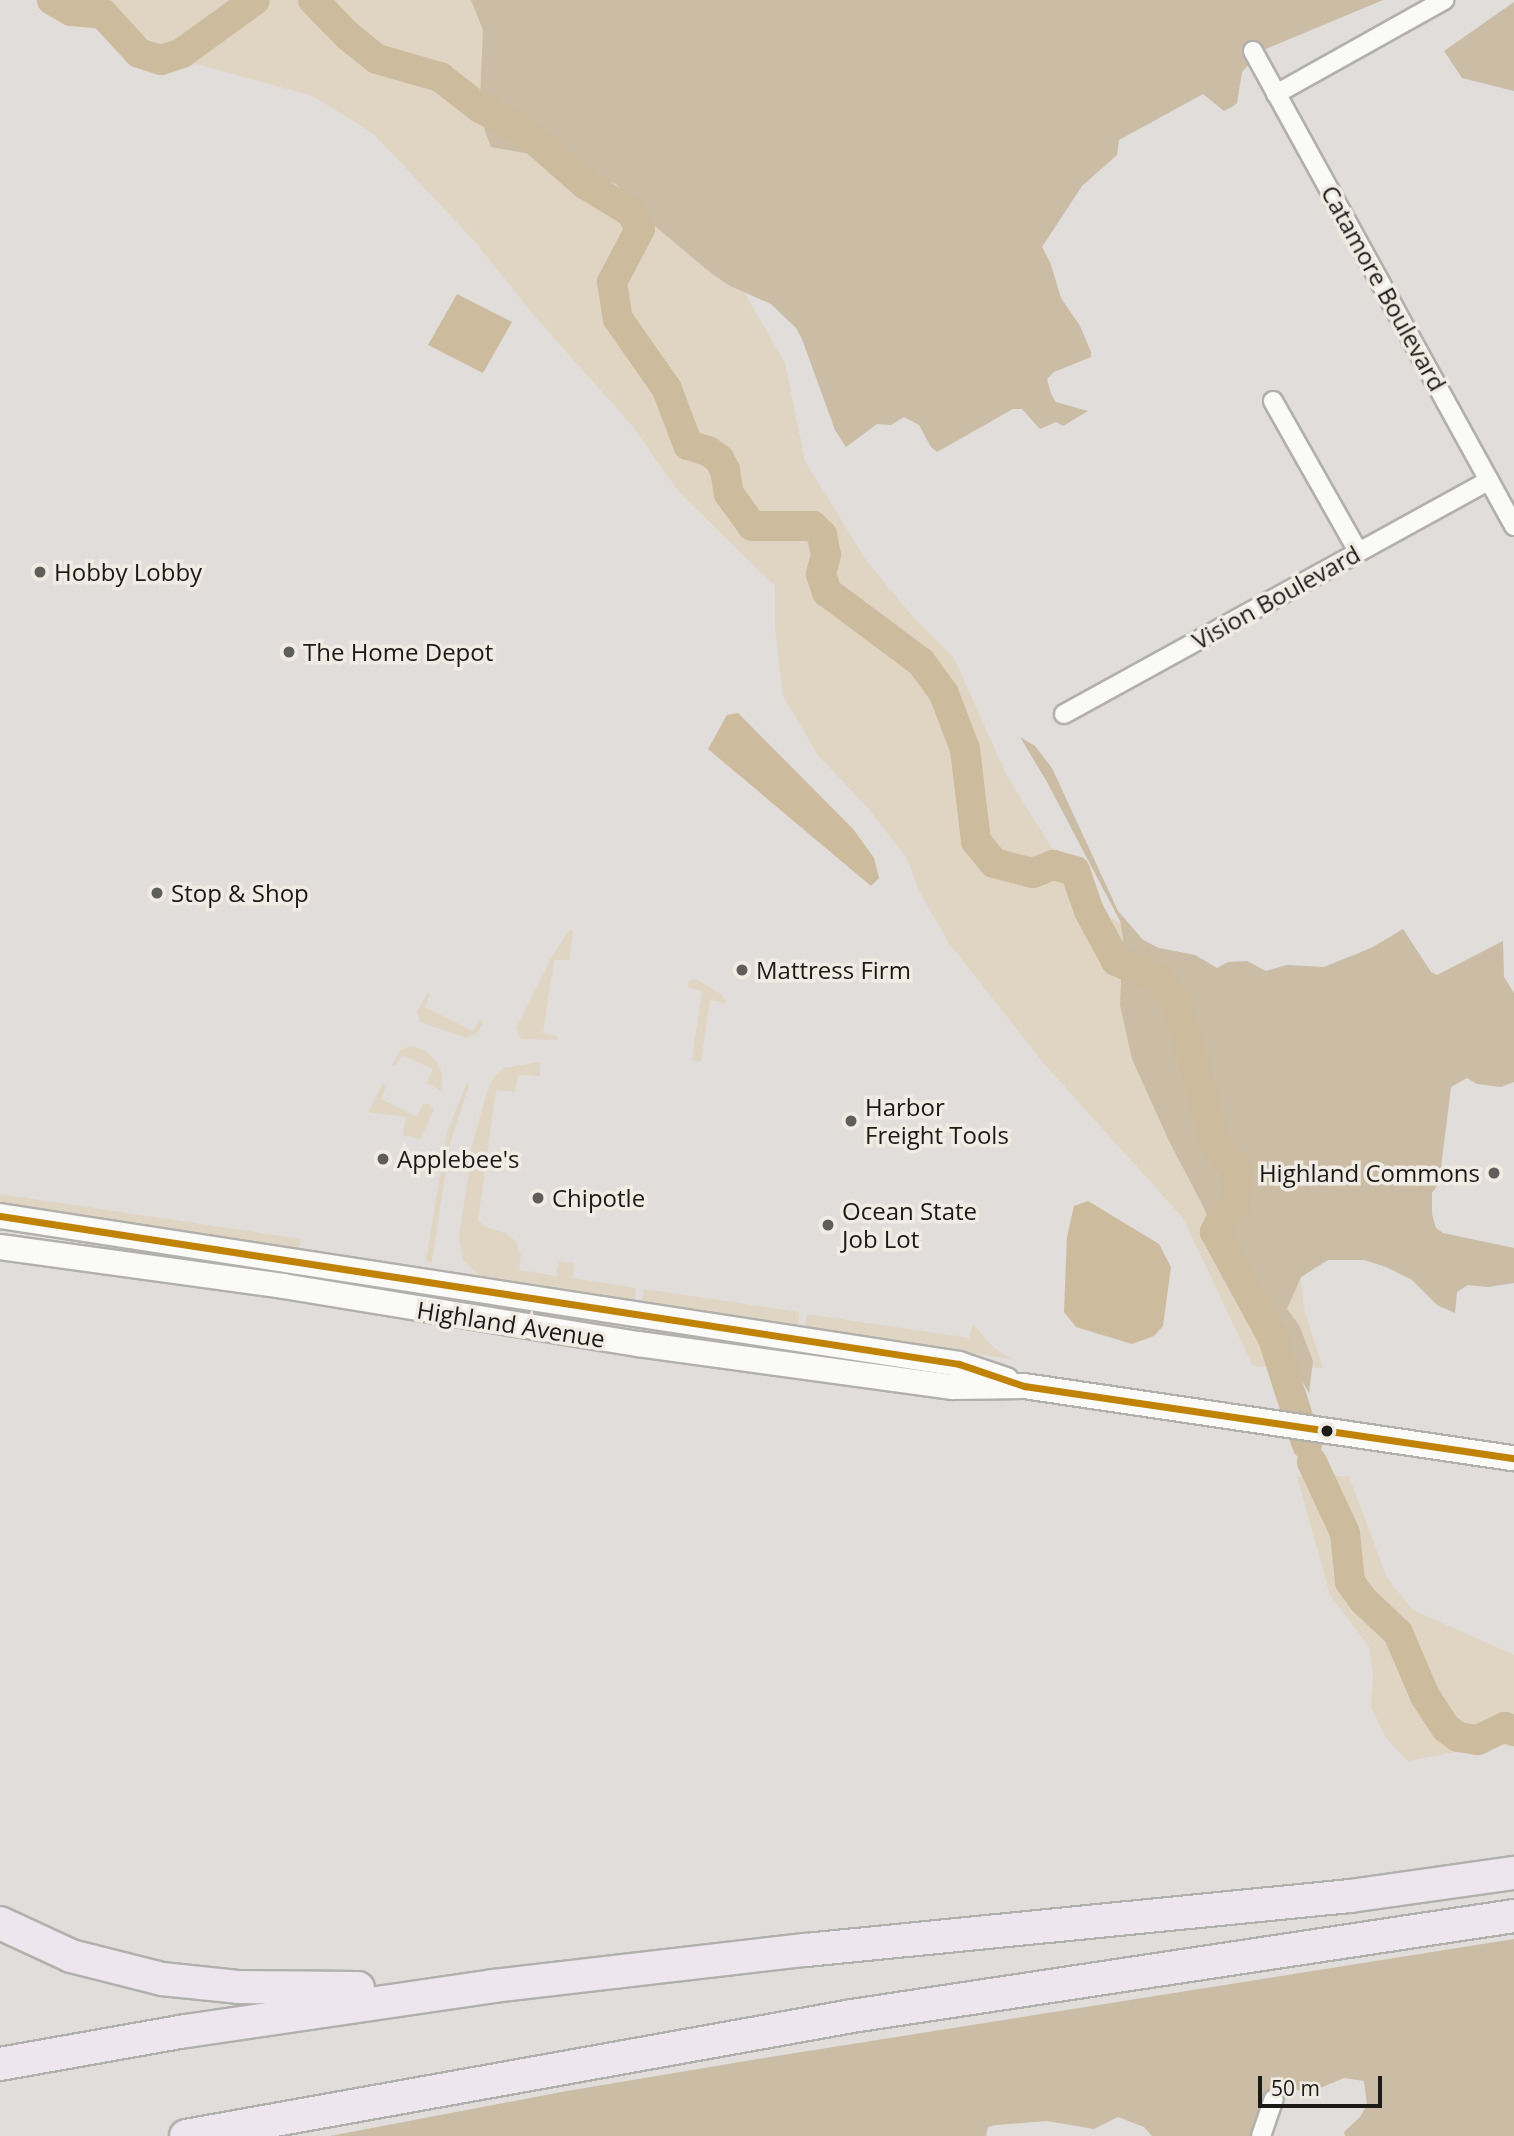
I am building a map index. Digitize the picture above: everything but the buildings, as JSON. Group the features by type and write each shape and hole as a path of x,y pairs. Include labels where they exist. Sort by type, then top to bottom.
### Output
{"highway":[{"path":"0,2064 213,2026 493,1986 844,1946 1350,1896 1514,1873"},
{"path":"186,2136 852,2016 1514,1916"},
{"path":"0,1923 71,1956 143,1975 196,1984 284,1989 493,1986"}],"main road":[{"name":"Highland Avenue","path":"0,1216 946,1362 1024,1386 1514,1458"},
{"name":"Highland Avenue","path":"0,1247 284,1286 638,1344 953,1387 1024,1386"}],"street":[{"path":"1276,94 1444,0"},
{"name":"Catamore Boulevard","path":"1253,51 1514,526"},
{"path":"1273,401 1358,551"},
{"name":"Vision Boulevard","path":"1064,714 1489,480"},
{"path":"1261,2136 1273,2099"}],"shaded area":[{"path":"83,0 601,0 715,241 785,363 805,461 866,560 912,616 954,658 1007,776 1061,863 1095,907 1153,946 1299,1265 1304,1309 1323,1368 1253,1366 1183,1218 1045,1065 949,943 919,891 907,858 868,808 818,755 783,696 775,628 775,586 679,492 630,423 537,319 476,243 375,135 313,96 189,62"},
{"path":"471,0 1383,0 1261,51 1242,72 1237,103 1232,107 1224,111 1203,94 1119,140 1117,155 1082,186 1042,247 1050,262 1061,298 1080,326 1091,352 1091,357 1054,372 1047,379 1051,394 1056,402 1088,411 1063,426 1056,422 1040,429 1022,409 1013,409 937,452 931,447 919,425 904,417 891,425 877,424 846,447 835,430 802,339 796,328 771,304 728,285 706,269 643,216 636,204 616,184 559,168 530,154 491,147 485,131 480,99 483,30"},
{"path":"1514,2 1514,91 1462,78 1444,51"},
{"path":"457,294 512,322 483,373 428,345"},
{"path":"738,713 854,830 874,858 879,878 871,886 708,749 727,715"},
{"path":"1020,737 1035,746 1052,768 1118,911 1143,940 1159,948 1195,955 1217,968 1228,962 1247,961 1266,971 1287,965 1324,967 1371,948 1403,929 1431,972 1437,975 1503,941 1504,977 1514,993 1514,1082 1501,1087 1477,1084 1467,1078 1451,1087 1439,1183 1432,1193 1432,1214 1436,1228 1443,1233 1514,1248 1514,1283 1488,1287 1468,1285 1457,1292 1455,1313 1437,1305 1412,1280 1386,1267 1364,1260 1328,1260 1301,1277 1287,1309 1299,1325 1313,1361 1309,1393 1270,1326 1251,1306 1234,1281 1203,1206 1169,1141 1132,1059 1120,1005 1123,938 1120,921 1047,782"},
{"path":"569,930 573,931 569,960 554,960 543,1033 556,1036 557,1040 521,1039 516,1028 551,958"},
{"path":"696,979 721,994 725,1000 725,1003 710,1000 701,1062 692,1060 702,991 687,987 689,981"},
{"path":"428,992 430,994 425,1007 473,1031 480,1019 484,1023 476,1034 467,1038 420,1022 417,1011"},
{"path":"411,1046 425,1050 436,1061 442,1074 441,1091 427,1083 433,1069 402,1055 396,1065 392,1066 400,1050"},
{"path":"540,1062 540,1076 518,1075 515,1092 496,1090 478,1220 484,1226 505,1233 515,1241 521,1254 519,1270 556,1276 559,1261 574,1263 573,1278 636,1288 635,1300 478,1275 463,1260 459,1237 473,1142 487,1092 493,1078 503,1068"},
{"path":"383,1083 386,1086 381,1099 416,1116 423,1104 430,1104 434,1109 421,1139 403,1135 406,1117 368,1112"},
{"path":"467,1083 469,1085 450,1144 432,1261 429,1263 426,1260 447,1132"},
{"path":"0,1194 301,1239 299,1249 0,1204"},
{"path":"1088,1201 1159,1244 1171,1267 1163,1326 1154,1336 1132,1344 1076,1327 1064,1312 1067,1237 1074,1206"},
{"path":"644,1289 799,1312 798,1326 642,1302"},
{"path":"807,1314 969,1338 973,1324 993,1347 1011,1359 805,1328"},
{"path":"1349,1476 1387,1578 1413,1610 1514,1655 1514,1747 1498,1744 1408,1761 1386,1738 1371,1707 1373,1675 1369,1647 1330,1595 1297,1477"},
{"path":"1514,1939 1514,2136 1345,2136 1344,2132 1360,2117 1367,2105 1364,2081 1344,2078 1308,2093 1290,2088 1278,2076 1255,2136 1152,2136 1144,2127 1118,2117 1094,2129 1047,2121 996,2125 988,2127 986,2136 330,2136 567,2091 764,2058"}],"waterway":[{"path":"52,0 71,11 103,14 139,53 161,60 182,53 255,0"},
{"path":"313,0 347,35 377,59 440,77 480,108 524,131 586,185 631,212 640,229 612,282 618,319 667,389 688,445 708,451 719,459 725,470 729,494 752,526 813,526 822,535 826,555 821,574 827,592 921,662 944,694 965,749 976,841 994,863 1033,873 1053,865 1075,871 1089,911 1116,961 1158,979 1169,991 1179,1009 1216,1145 1238,1171 1235,1207 1222,1218 1215,1232 1273,1339 1307,1445"},
{"path":"1312,1462 1345,1533 1350,1582 1363,1600 1398,1633 1425,1696 1446,1728 1458,1737 1478,1740 1505,1727 1514,1731"}],"transit line":[{"path":"0,1216 959,1364 1024,1386 1514,1458"}],"place":[{"name":"Hobby Lobby","path":"40,572"},
{"name":"The Home Depot","path":"289,652"},
{"name":"Stop & Shop","path":"157,893"},
{"name":"Mattress Firm","path":"742,970"},
{"name":"Harbor Freight Tools","path":"851,1121"},
{"name":"Applebee's","path":"383,1159"},
{"name":"Highland Commons","path":"1494,1173"},
{"name":"Chipotle","path":"538,1198"},
{"name":"Ocean State Job Lot","path":"828,1225"}]}
